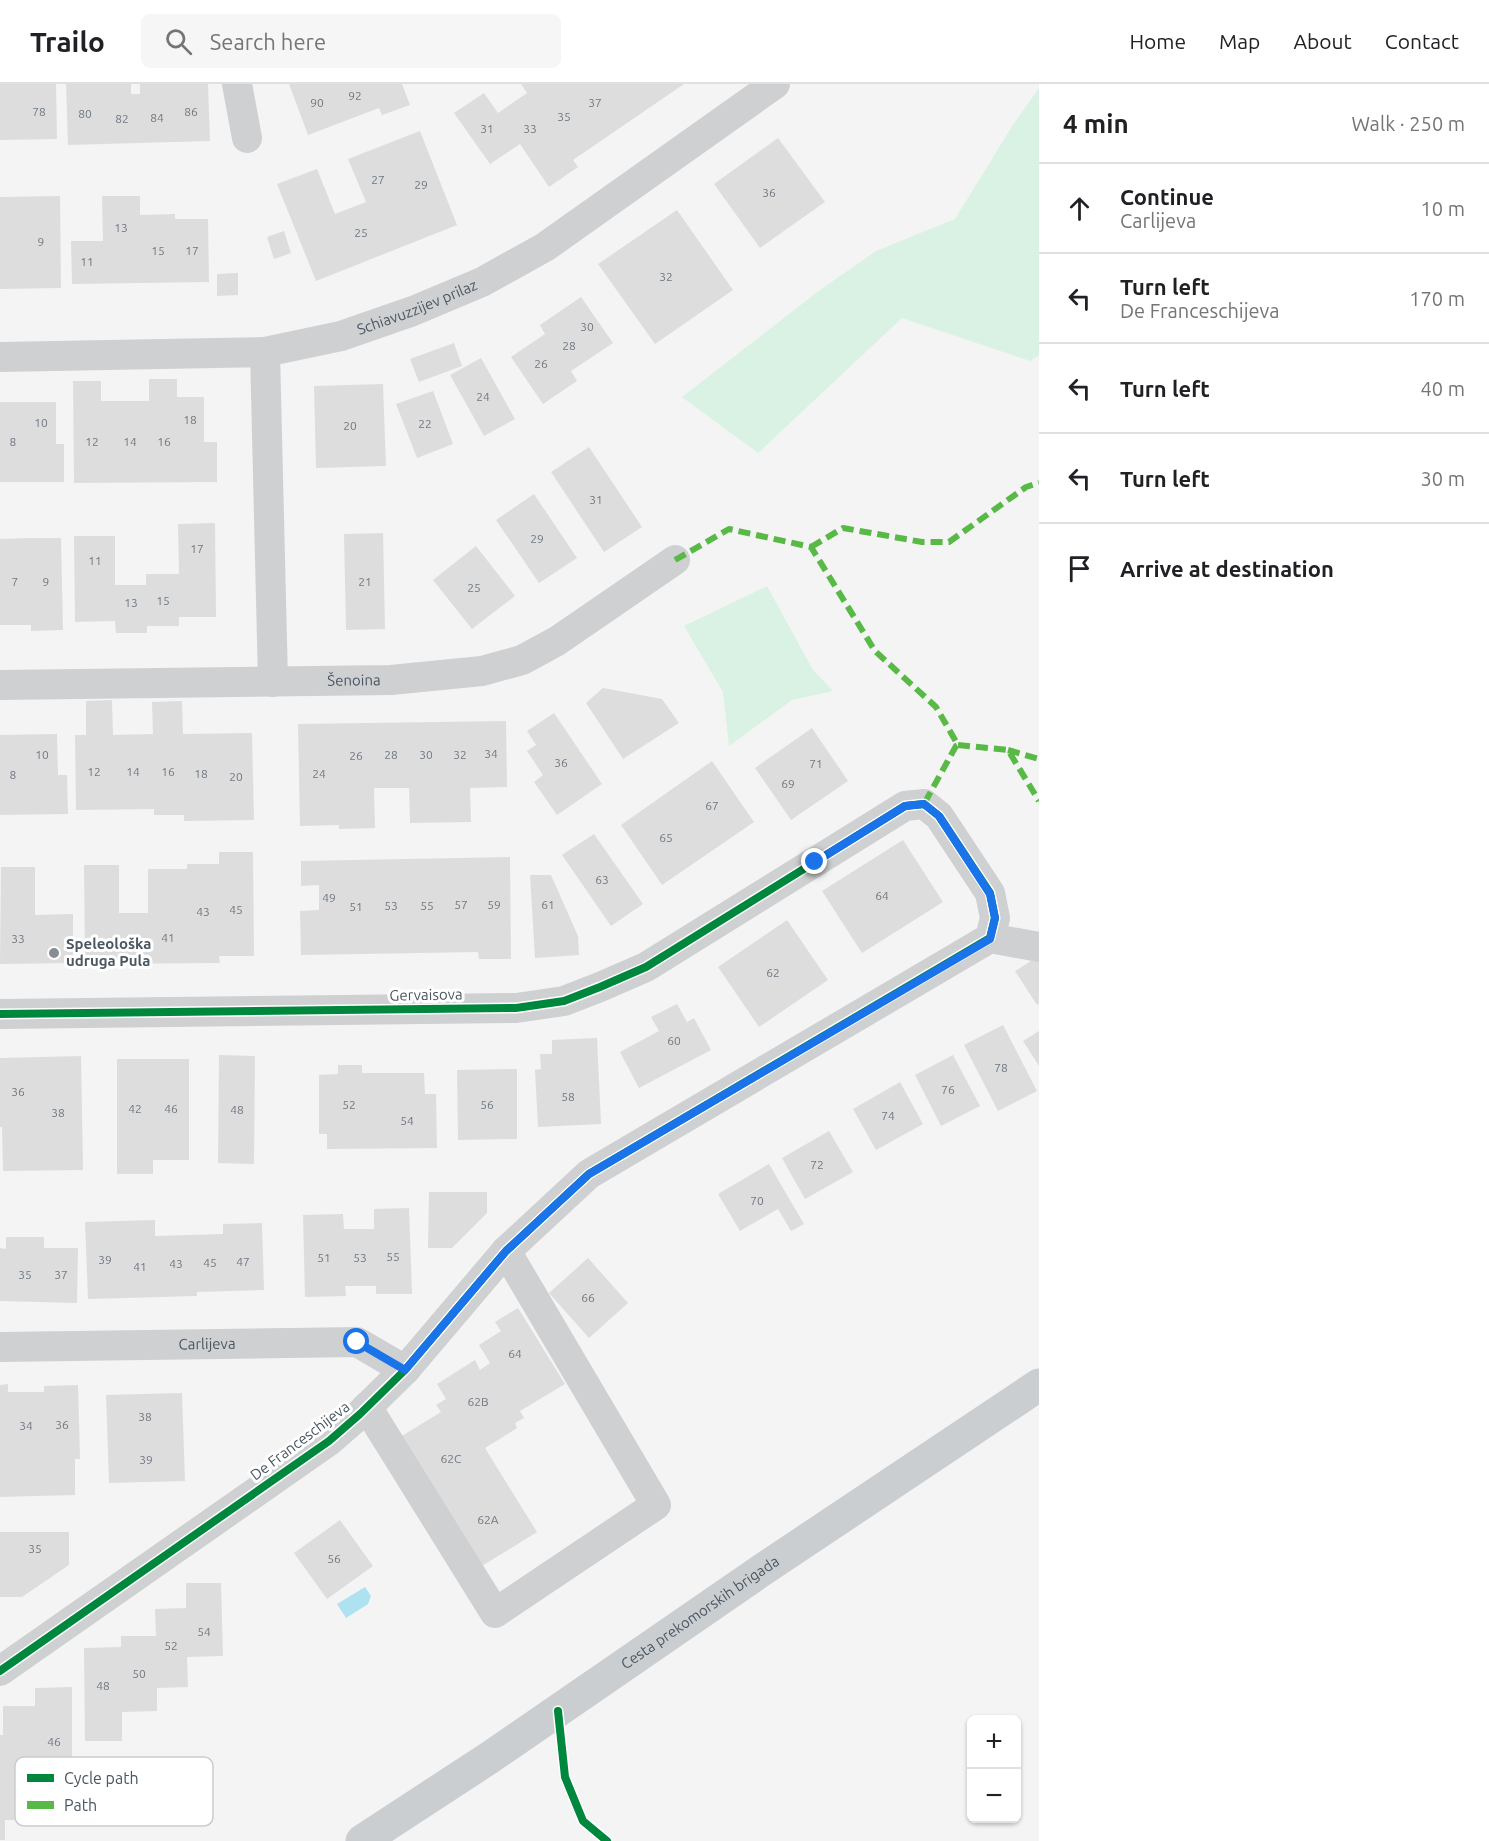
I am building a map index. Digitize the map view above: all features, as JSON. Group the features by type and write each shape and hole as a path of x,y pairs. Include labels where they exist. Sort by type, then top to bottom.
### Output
{"main road":[{"name":"Cesta prekomorskih brigada","path":"362,1841 489,1758 762,1570 1039,1385"}],"street":[{"path":"237,84 248,138"},
{"name":"Schiavuzzijev prilaz","path":"0,357 265,352 341,336 412,311 482,282 545,247 775,84"},
{"path":"265,352 273,682"},
{"name":"Šenoina","path":"0,685 391,680 482,671 522,660 556,641 675,560"},
{"name":"Gervaisova","path":"0,1014 516,1008 564,1001 646,967 905,806 924,804 939,816 990,894 993,928"},
{"path":"993,928 1039,947"},
{"name":"De Franceschijeva","path":"0,1671 329,1441 405,1370 506,1251 589,1174 993,928"},
{"path":"367,1407 495,1613 656,1504 506,1251"},
{"name":"Carlijeva","path":"0,1347 357,1342 405,1370"}],"green space":[{"path":"1039,88 1039,355 1030,361 902,318 758,453 682,397 820,290 876,251 955,219 1011,128"},
{"path":"767,586 813,670 833,691 792,700 729,746 723,692 684,626"}],"water":[{"path":"365,1587 371,1596 368,1604 346,1618 337,1604"}],"building":[{"path":"0,84 56,84 57,139 0,140"},
{"path":"66,84 131,84 131,94 140,94 140,84 208,84 210,141 68,145"},
{"path":"289,84 402,84 410,105 382,115 379,108 308,135"},
{"path":"521,84 684,84 573,160 578,167 549,187 520,144 490,164 454,113 484,93 498,113 527,93"},
{"path":"420,131 457,225 316,281 277,184 317,169 335,214 366,202 348,159"},
{"path":"778,138 825,202 760,248 714,184"},
{"path":"60,196 61,288 0,289 0,197"},
{"path":"102,196 140,196 140,215 175,214 175,219 208,219 209,282 72,284 71,241 103,241"},
{"path":"677,210 733,290 655,344 598,264"},
{"path":"284,231 291,253 274,259 267,237"},
{"path":"238,273 238,295 217,296 217,274"},
{"path":"581,297 613,343 571,371 577,381 543,404 511,357 545,334 540,325"},
{"path":"454,343 462,366 419,382 410,359"},
{"path":"481,358 515,419 484,436 450,375"},
{"path":"149,379 177,379 177,397 204,397 204,442 217,442 217,482 74,483 73,381 101,381 101,401 149,401"},
{"path":"383,384 386,466 316,468 314,386"},
{"path":"433,391 453,444 417,458 396,404"},
{"path":"0,402 56,402 56,444 64,444 64,482 0,482"},
{"path":"589,447 642,527 604,552 551,472"},
{"path":"534,494 577,558 539,583 496,520"},
{"path":"215,523 216,617 179,617 179,626 147,626 147,633 116,633 115,621 75,622 74,536 115,536 115,585 146,585 146,574 179,574 178,524"},
{"path":"383,533 385,629 346,630 344,534"},
{"path":"61,538 63,630 31,631 31,625 0,625 0,539"},
{"path":"476,546 515,596 472,629 433,580"},
{"path":"603,688 662,699 679,723 623,759 586,703"},
{"path":"112,700 113,735 153,734 152,702 182,701 183,734 252,733 254,820 184,821 184,815 154,815 154,809 76,810 75,735 86,735 86,701"},
{"path":"554,713 602,784 557,815 534,782 543,775 527,751 536,745 527,731"},
{"path":"506,721 507,787 470,788 471,822 410,823 409,788 374,788 375,828 339,829 339,825 300,826 298,724"},
{"path":"812,728 848,781 791,820 755,768"},
{"path":"57,734 58,775 67,775 68,814 0,815 0,735"},
{"path":"712,761 754,822 662,885 621,825"},
{"path":"594,834 643,904 611,926 562,855"},
{"path":"903,840 943,902 862,953 822,891"},
{"path":"219,852 253,852 254,956 219,956 220,963 85,964 84,865 119,865 119,913 148,913 148,869 187,869 187,864 219,864"},
{"path":"510,857 511,959 479,959 478,952 301,955 300,911 319,910 319,885 301,886 301,861"},
{"path":"1,867 35,867 35,915 73,914 73,963 0,964"},
{"path":"530,875 551,875 578,936 579,955 535,958"},
{"path":"787,920 828,980 759,1027 718,967"},
{"path":"1039,956 1039,1003 1037,1005 1015,971"},
{"path":"677,1004 687,1022 694,1018 711,1050 639,1088 620,1052 659,1031 651,1017"},
{"path":"1003,1025 1037,1091 998,1111 964,1045"},
{"path":"1039,1031 1039,1066 1023,1041"},
{"path":"597,1038 601,1124 538,1127 535,1070 541,1069 540,1054 552,1054 552,1040"},
{"path":"219,1055 255,1056 254,1164 218,1163"},
{"path":"953,1055 980,1106 941,1126 915,1075"},
{"path":"81,1056 83,1170 3,1171 2,1127 0,1127 0,1058"},
{"path":"117,1059 189,1059 189,1160 153,1160 153,1174 117,1174"},
{"path":"338,1065 362,1065 362,1073 424,1073 425,1094 436,1094 437,1148 327,1149 327,1134 319,1134 319,1075 338,1074"},
{"path":"517,1069 517,1139 458,1140 457,1070"},
{"path":"900,1082 923,1124 876,1150 853,1109"},
{"path":"829,1131 853,1172 805,1199 782,1158"},
{"path":"769,1164 804,1224 791,1231 778,1209 740,1231 718,1194"},
{"path":"429,1192 487,1192 487,1213 452,1248 428,1248"},
{"path":"409,1208 412,1294 376,1294 376,1286 345,1286 346,1296 305,1297 303,1215 343,1214 344,1229 374,1229 374,1209"},
{"path":"155,1220 155,1236 223,1234 223,1224 262,1223 264,1290 197,1292 197,1296 88,1299 85,1222"},
{"path":"6,1237 44,1237 44,1248 78,1248 77,1303 0,1301 0,1248 6,1249"},
{"path":"588,1258 628,1303 589,1338 549,1293"},
{"path":"518,1308 565,1384 520,1411 524,1418 515,1423 517,1428 485,1448 537,1532 477,1569 397,1439 441,1412 436,1405 446,1399 437,1384 475,1360 480,1370 490,1363 479,1345 501,1331 495,1322"},
{"path":"8,1384 8,1392 44,1392 44,1386 78,1385 80,1459 75,1459 75,1495 0,1497 0,1385"},
{"path":"182,1393 185,1481 109,1483 106,1395"},
{"path":"340,1520 373,1566 327,1599 294,1553"},
{"path":"0,1532 69,1532 69,1565 22,1597 0,1597"},
{"path":"186,1583 221,1583 223,1656 187,1657 188,1687 157,1688 157,1711 122,1712 122,1741 85,1741 84,1648 121,1647 121,1636 156,1636 155,1609 186,1608"},
{"path":"72,1687 72,1757 15,1757 15,1820 5,1820 5,1840 0,1840 0,1735 3,1735 3,1706 35,1706 35,1688"}],"marked path":[{"path":"811,547 843,528 922,542 949,542 1026,487 1039,483"},
{"path":"675,560 729,529 811,547 875,651 936,707 958,745 924,804"},
{"path":"958,745 1008,750 1039,801"},
{"path":"1008,750 1039,759"}],"cycle path":[{"path":"0,1014 516,1008 564,1001 646,967 905,806 924,804 939,816 990,893 995,918 990,938 589,1174 506,1251 405,1370 329,1441 0,1671"},
{"path":"558,1711 565,1777 583,1821 607,1841"}],"place":[{"name":"Speleološka udruga Pula","path":"54,953"}],"route":[{"path":"357,1342 405,1370 506,1251 589,1174 990,939 995,918 990,894 939,816 924,804 905,806 815,862"}]}
